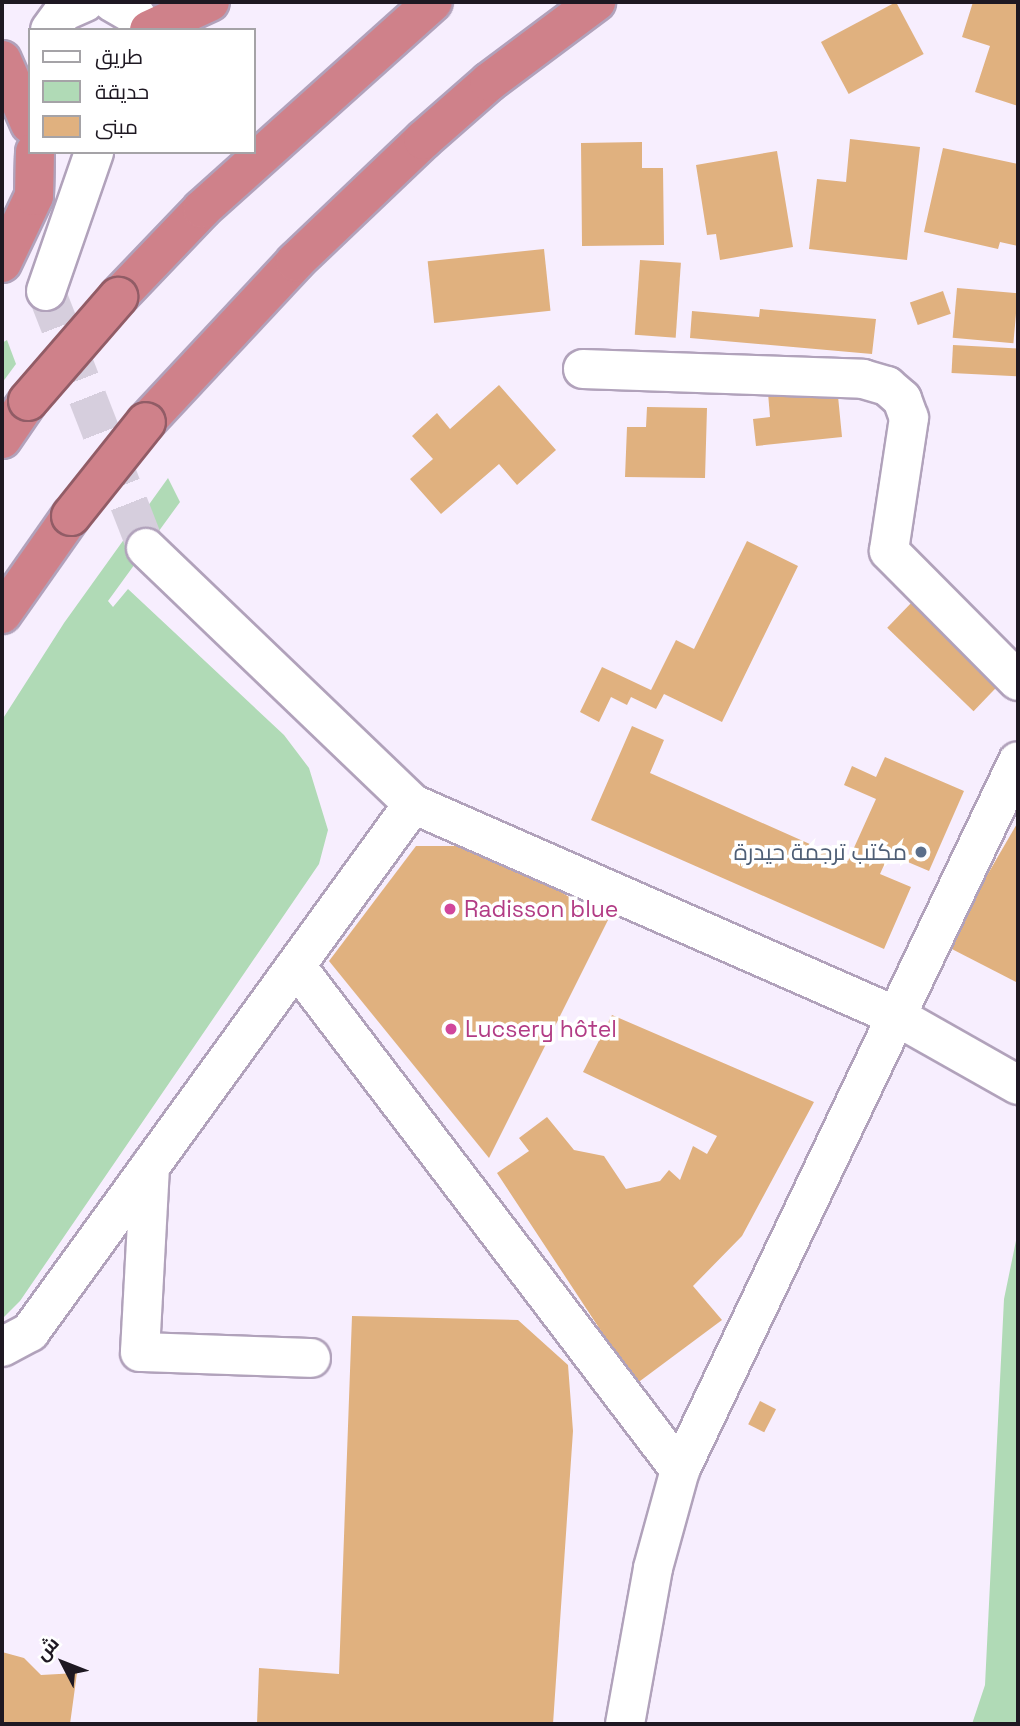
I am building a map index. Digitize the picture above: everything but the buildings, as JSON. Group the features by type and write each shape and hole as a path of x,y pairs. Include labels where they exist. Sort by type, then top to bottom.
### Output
{"highway":[{"path":"152,28 210,2"},
{"path":"2,439 29,401 118,297 202,209 433,2"},
{"path":"2,614 71,516 146,422 221,338 363,197 489,82 596,2"},
{"path":"16,77 28,117"},
{"path":"2,262 34,196 35,154"}],"street":[{"path":"51,28 63,12 85,2"},
{"path":"112,2 136,16 145,28"},
{"path":"34,196 46,243 46,291 93,154"},
{"path":"583,369 863,379 887,386 902,399 909,418 889,551 1018,681"},
{"path":"146,548 414,804 896,1016 1018,1085"},
{"path":"625,1724 653,1567 680,1470 1018,761"},
{"path":"2,1347 30,1332 414,804"},
{"path":"296,966 680,1470"},
{"path":"150,1167 141,1352 311,1358"}],"green space":[{"path":"7,340 16,364 2,383 2,343"},
{"path":"168,478 180,502 108,601 113,607 128,589 284,735 309,768 328,830 319,864 20,1301 2,1319 2,720 64,623"},
{"path":"1018,1231 1018,1724 972,1724 985,1685 1004,1299"}],"tunnel":[{"path":"46,291 146,548"}],"place":[{"name":"مكتب ترجمة حيدرة","path":"921,852"},
{"name":"Radisson blue","path":"450,909"},
{"name":"Lucsery hôtel","path":"451,1029"}]}
